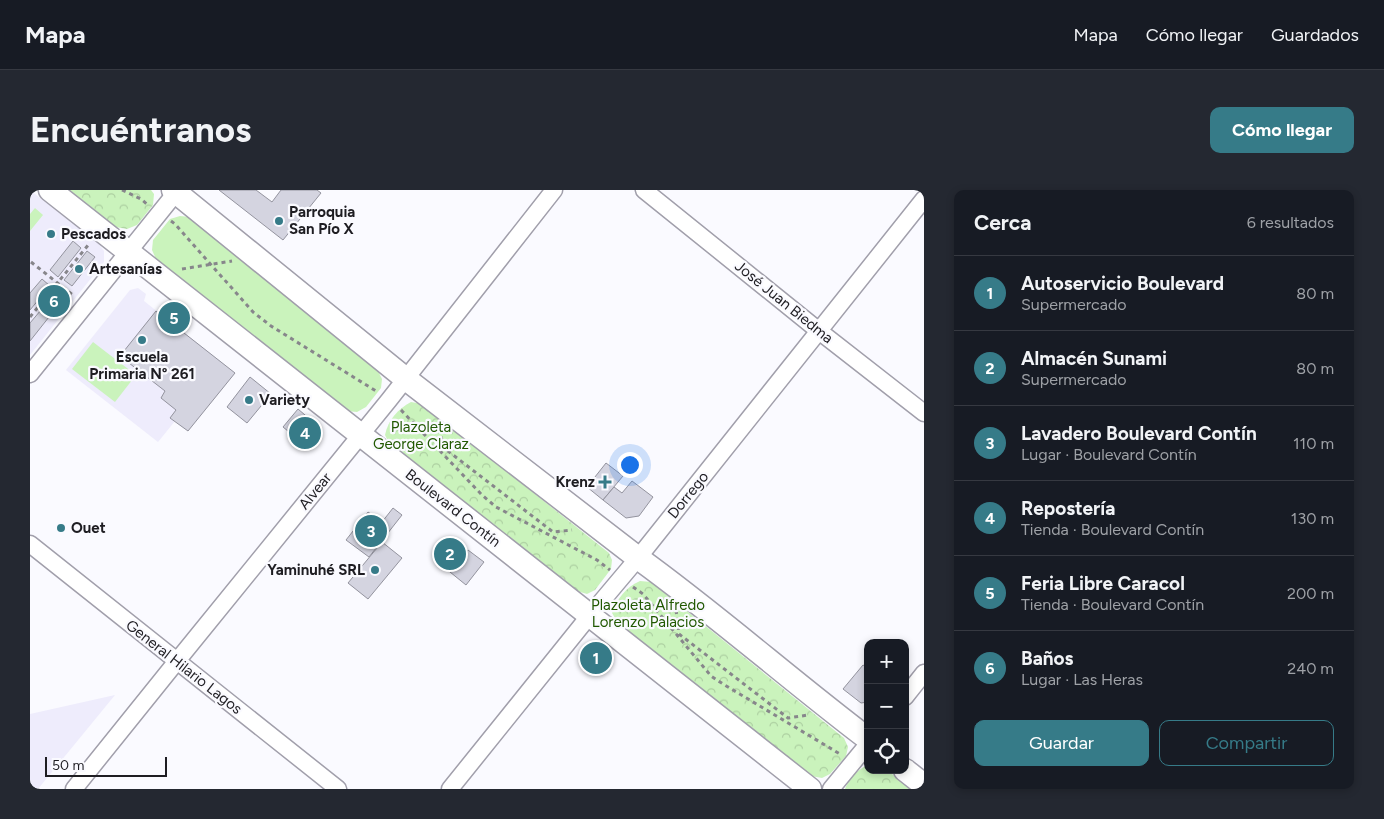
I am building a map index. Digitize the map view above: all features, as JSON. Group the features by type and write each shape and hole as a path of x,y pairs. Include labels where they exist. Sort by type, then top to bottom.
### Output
{"main road":[{"name":"Boulevard Contín","path":"50,190 810,789"},
{"path":"176,191 406,379 600,529 672,582 864,737"},
{"path":"909,773 924,785"}],"street":[{"name":"Alvear","path":"74,789 390,400 554,190"},
{"name":"José Juan Biedma","path":"644,190 924,413"},
{"path":"30,374 176,191"},
{"name":"Dorrego","path":"450,789 638,558 924,199"},
{"name":"General Hilario Lagos","path":"30,544 338,789"},
{"path":"909,692 924,673"},
{"path":"832,789 864,749"}],"path":[{"path":"122,190 141,199 175,224 252,312 271,326 390,400 482,495 496,507 597,560 643,594 711,676 853,761"},
{"path":"30,317 100,230"},
{"path":"156,274 257,257"},
{"path":"32,262 85,306"},
{"path":"430,397 444,448 553,532 600,529"},
{"path":"672,582 679,634 788,718 832,712"}],"shaded area":[{"path":"30,190 99,244 104,251 104,262 30,355"},
{"name":"Escuela Primaria N° 261","path":"138,288 146,294 144,301 235,373 188,431 175,421 158,442 66,370 130,290"},
{"path":"115,695 38,789 30,789 30,714"}],"green space":[{"path":"67,190 151,190 154,194 153,205 137,225 127,229 115,227"},
{"path":"35,208 43,215 30,231 30,214"},
{"path":"180,216 190,217 378,371 382,379 381,388 366,407 357,412 347,411 156,259 152,250 153,240 170,219"},
{"path":"93,342 136,375 115,402 72,369"},
{"name":"Plazoleta George Claraz","path":"411,402 422,404 609,553 612,560 611,569 595,590 587,594 577,591 390,445 385,435 388,424 402,408"},
{"name":"Plazoleta Alfredo Lorenzo Palacios","path":"640,581 651,582 844,738 848,747 846,756 830,774 822,778 811,776 618,623 612,613 617,603 626,590"},
{"path":"864,767 864,774 892,774 911,789 845,789 854,775"}],"building":[{"name":"Parroquia San Pío X","path":"219,190 256,190 272,202 281,190 317,190 321,193 283,240"},
{"name":"Artesanías","path":"73,241 81,248 58,277 50,270"},
{"name":"Artesanías","path":"87,251 95,257 72,286 64,280"},
{"path":"42,279 50,286 30,310 30,293"},
{"path":"55,290 64,298 53,312 43,305"},
{"path":"41,310 49,317 30,341 30,323"},
{"name":"Escuela Primaria N° 261","path":"156,311 235,373 188,431 170,418 176,410 161,398 165,391 120,356"},
{"name":"Variety","path":"250,377 271,394 247,423 227,407"},
{"path":"298,409 319,427 321,438 311,450 283,427"},
{"name":"Krenz","path":"606,463 623,476 603,500 587,487"},
{"path":"632,481 653,497 639,516 626,518 603,500 614,487 622,493"},
{"path":"393,508 402,515 369,557 346,540 368,512 382,522"},
{"path":"451,537 467,549 450,572 433,559"},
{"name":"Yaminuhé SRL","path":"382,542 402,558 368,599 348,583"},
{"path":"468,550 484,562 466,585 450,572"},
{"path":"595,642 613,656 597,675 580,661"},
{"path":"864,666 864,703 861,703 843,689"}],"place":[{"name":"Parroquia San Pío X","path":"279,221"},
{"name":"Pescados","path":"51,234"},
{"name":"Artesanías","path":"79,269"},
{"name":"Baños","path":"54,301"},
{"name":"Feria Libre Caracol","path":"174,318"},
{"name":"Escuela Primaria N° 261","path":"142,340"},
{"name":"Variety","path":"249,400"},
{"name":"Repostería","path":"305,433"},
{"name":"Krenz","path":"605,482"},
{"name":"Ouet","path":"61,528"},
{"name":"Lavadero Boulevard Contín","path":"371,531"},
{"name":"Almacén Sunami","path":"450,554"},
{"name":"Yaminuhé SRL","path":"375,570"},
{"name":"Autoservicio Boulevard","path":"596,658"}]}
